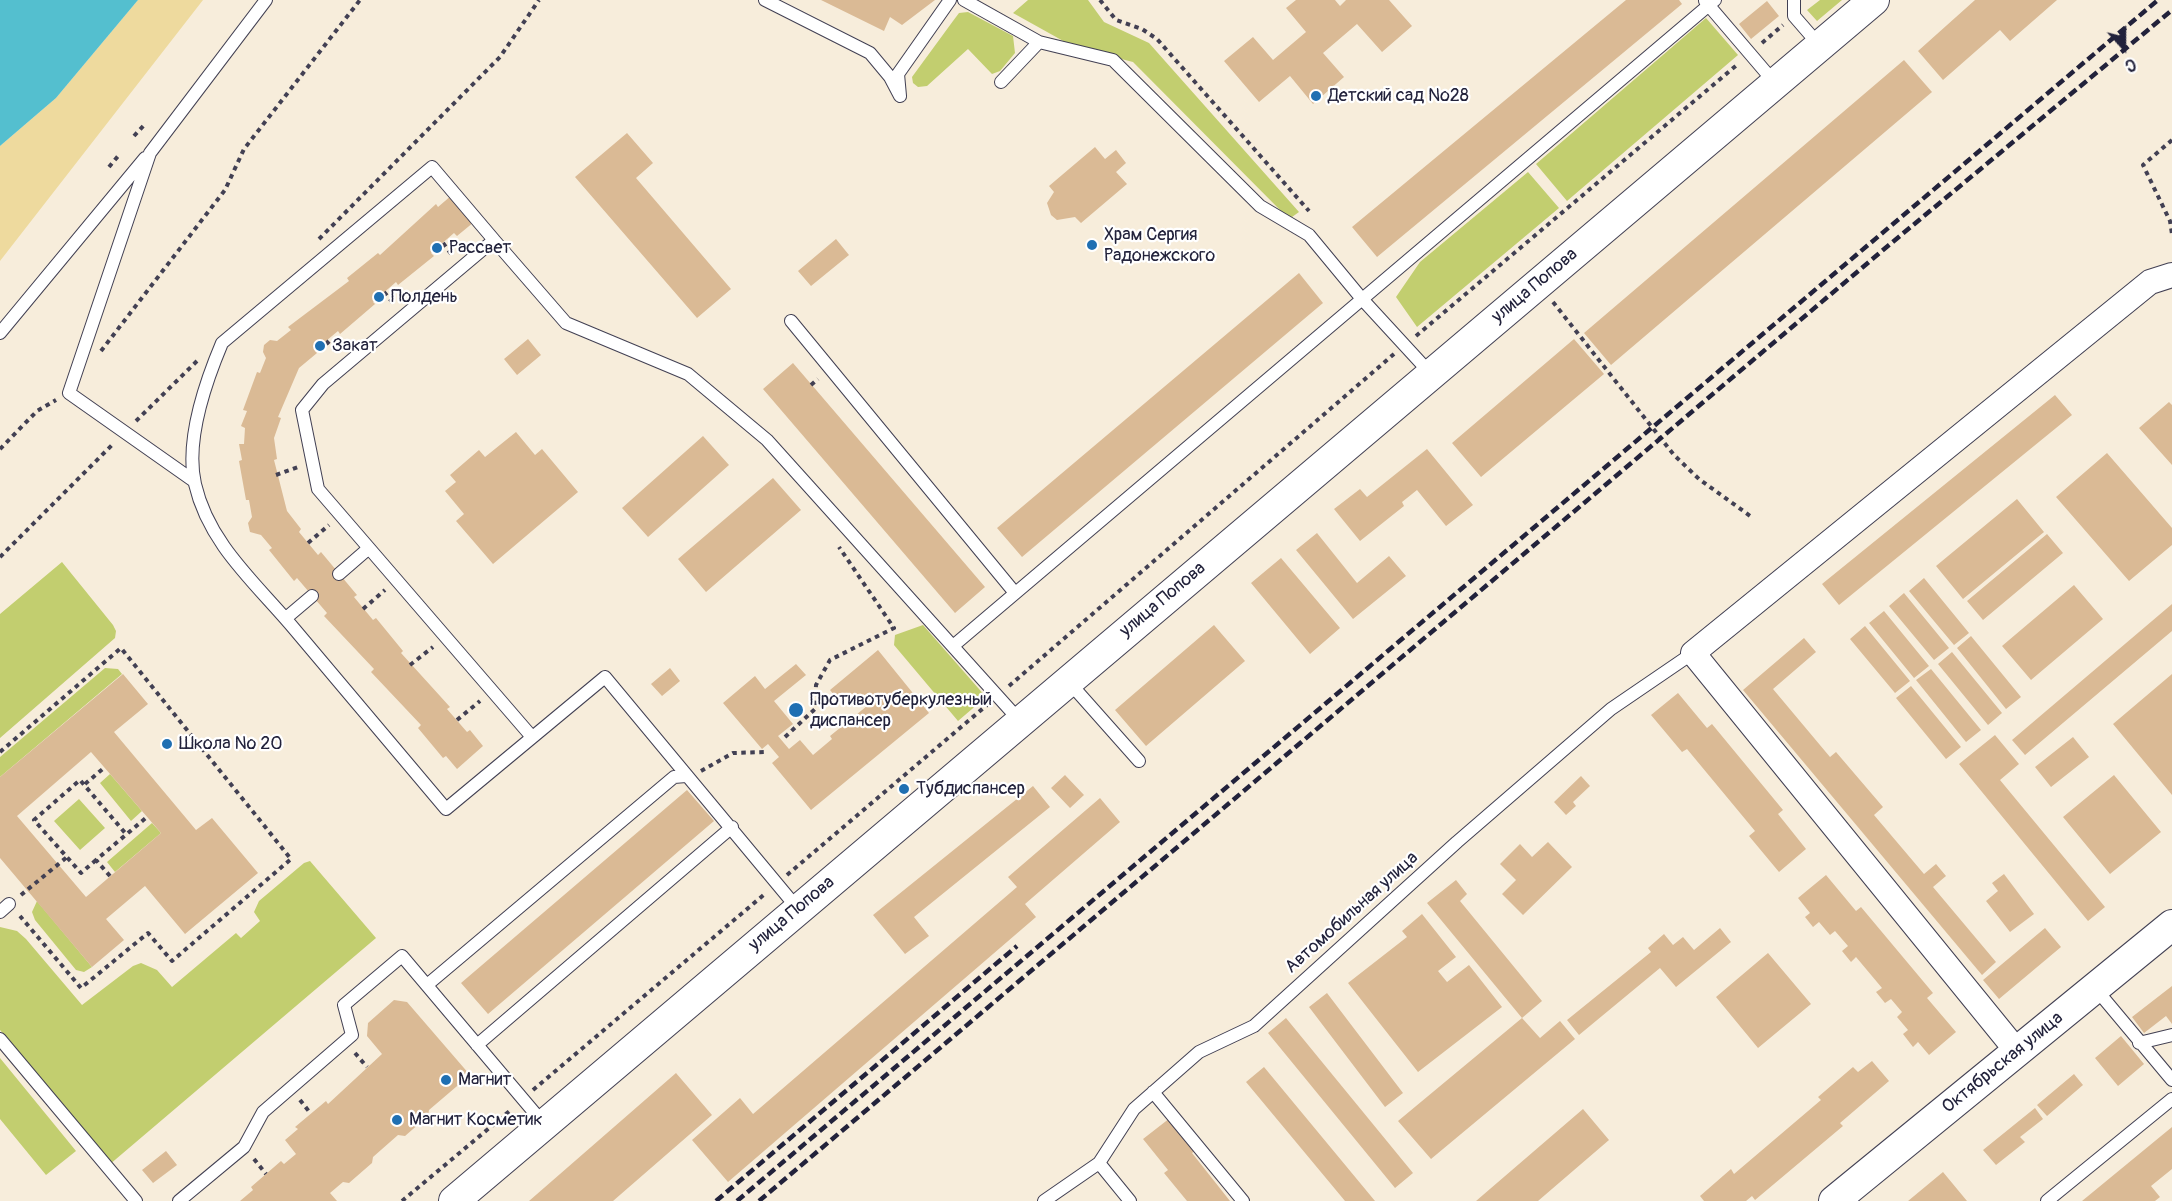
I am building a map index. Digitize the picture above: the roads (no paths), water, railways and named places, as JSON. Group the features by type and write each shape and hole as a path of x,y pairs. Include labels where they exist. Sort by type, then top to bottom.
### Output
{"street":[{"name":"улица Попова","path":"453,1201 1874,0"},
{"path":"2016,1050 1693,653 2150,282 2172,275"},
{"name":"Октябрьская улица","path":"1834,1201 2016,1050 2172,925"}],"lane":[{"path":"0,333 150,153 266,0"},
{"path":"765,0 870,53 890,77 900,96 898,74 950,0"},
{"path":"964,0 1039,42 1113,60 1260,207 1309,235 1362,299 1431,374"},
{"path":"1794,0 1794,16 1820,46"},
{"path":"953,645 1709,2 1776,83"},
{"path":"1001,82 1039,42"},
{"path":"150,153 69,393 194,481"},
{"path":"798,909 605,677 446,809 286,618 223,549 203,514 194,481 194,446 206,380 222,343 432,167 566,323 688,374 767,440 1020,721"},
{"path":"494,240 323,384 302,410 318,489 532,737"},
{"path":"791,321 1015,593"},
{"path":"339,574 369,548"},
{"path":"286,618 312,596"},
{"name":"Автомобильная улица","path":"1044,1201 1099,1163 1134,1109 1199,1052 1254,1026 1457,842 1611,709 1693,653"},
{"path":"1068,680 1139,761"},
{"path":"427,985 674,777 686,776"},
{"path":"477,1045 732,827"},
{"path":"179,1201 244,1147 262,1112 352,1035 344,1005 402,956 522,1101 544,1124"},
{"path":"2095,988 2172,1080"},
{"path":"2139,1043 2172,1035"},
{"path":"0,1039 136,1201"},
{"path":"1153,1092 1243,1201"},
{"path":"2047,1201 2172,1099"},
{"path":"1099,1163 1130,1201"}],"water":[{"path":"0,0 138,0 56,98 0,146"}],"railway":[{"path":"737,1201 2158,0"},
{"path":"759,1201 1889,245 2172,10"},
{"path":"716,1201 1017,946"}],"place":[{"name":"Детский сад №28","path":"1316,96"},
{"name":"Храм Сергия Радонежского","path":"1092,245"},
{"name":"Рассвет","path":"437,248"},
{"name":"Полдень","path":"379,297"},
{"name":"Закат","path":"320,346"},
{"name":"Противотуберкулезный диспансер","path":"796,710"},
{"name":"Школа № 20","path":"167,744"},
{"name":"Тубдиспансер","path":"904,789"},
{"name":"Магнит","path":"446,1080"},
{"name":"Магнит Косметик","path":"397,1120"}]}
